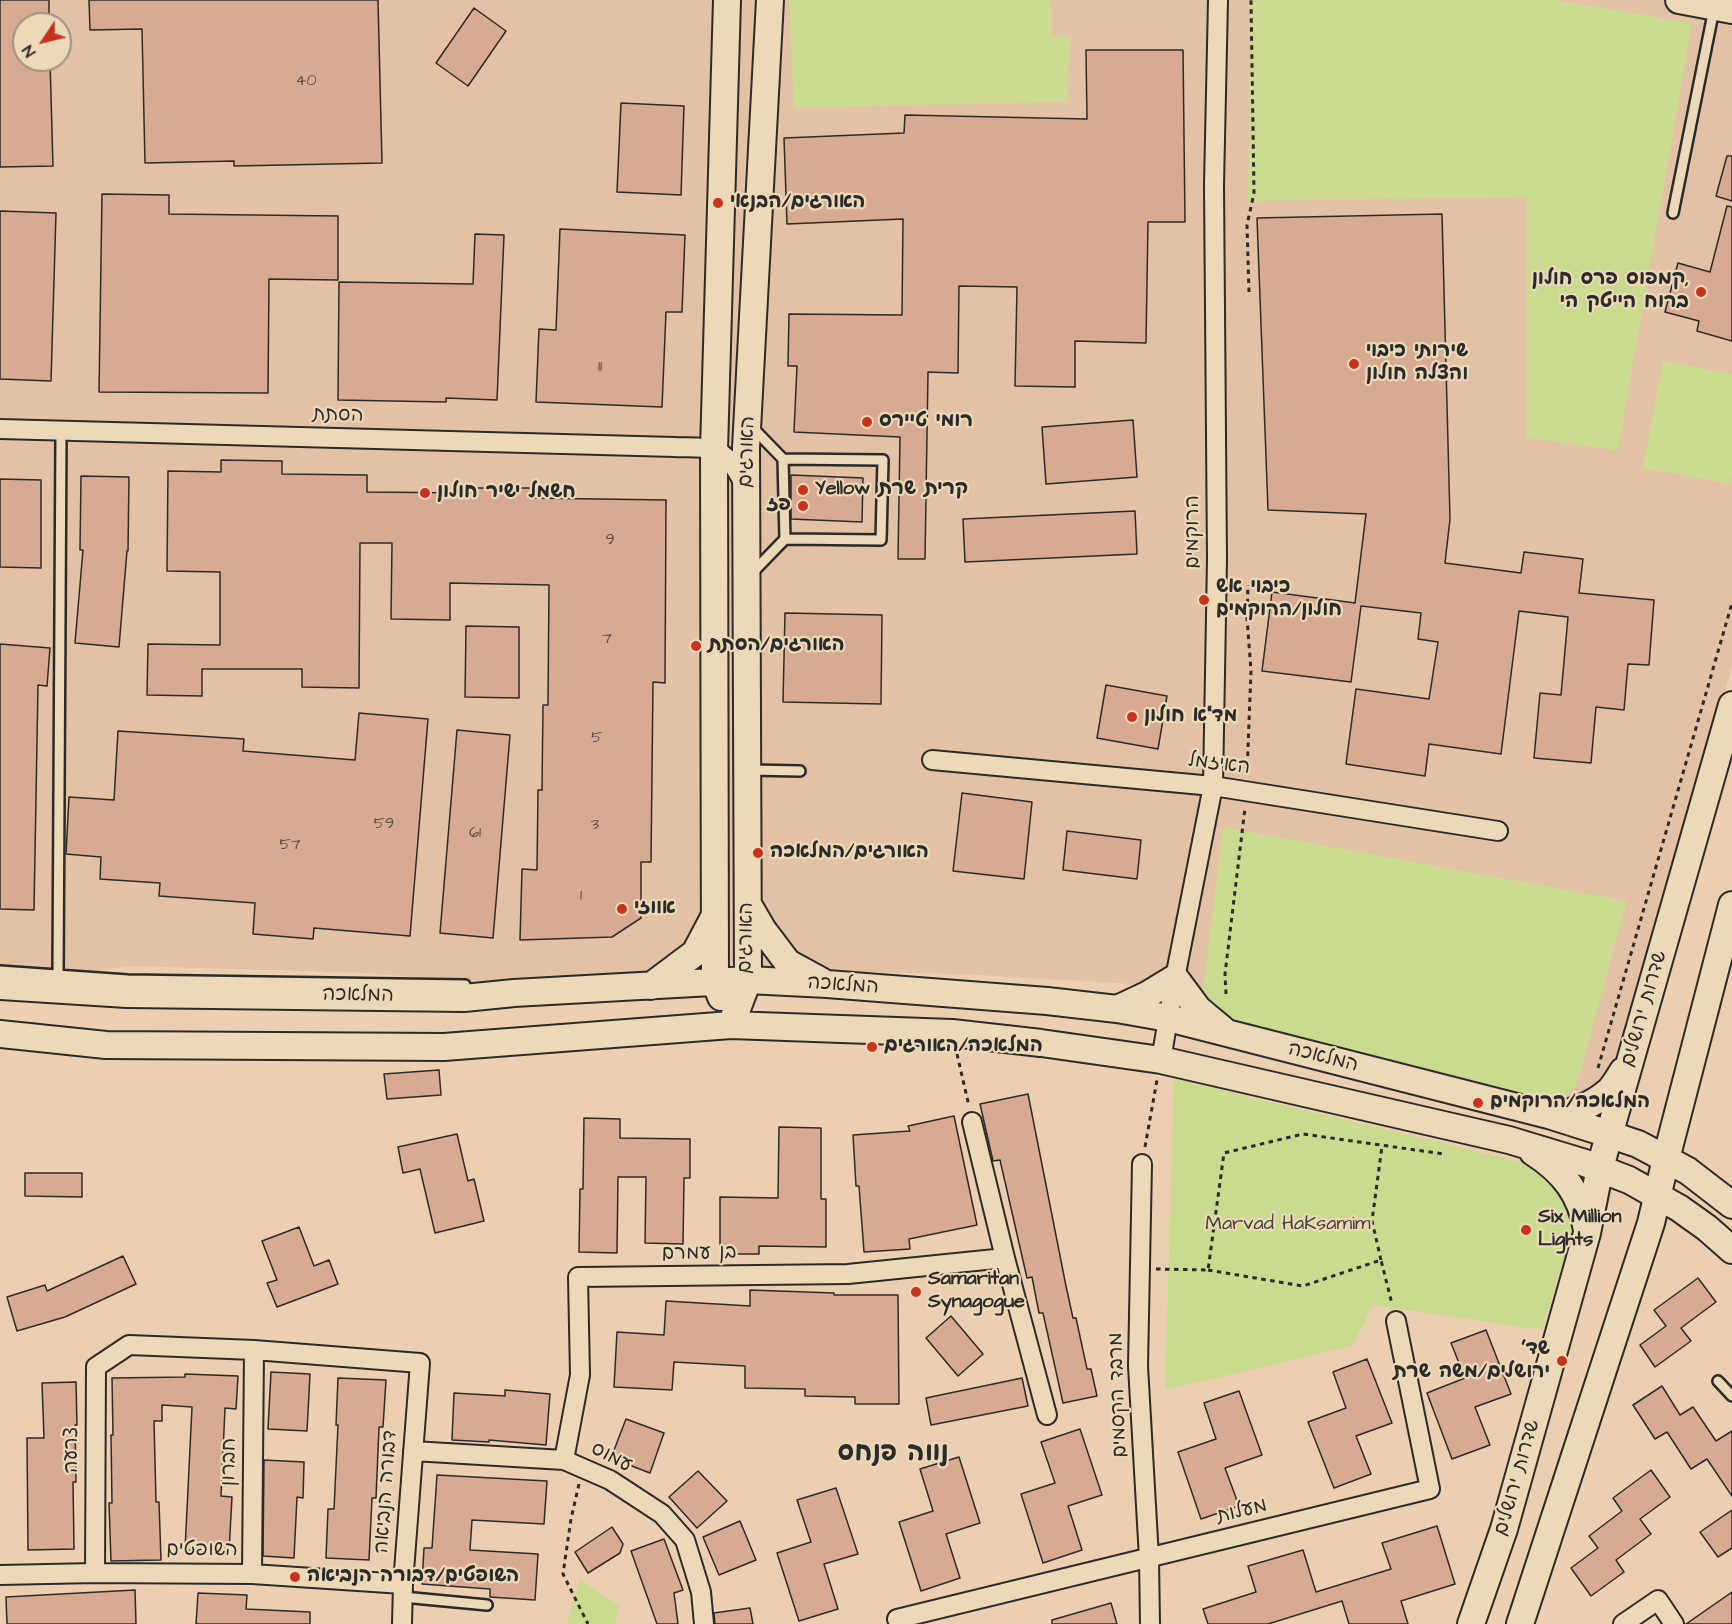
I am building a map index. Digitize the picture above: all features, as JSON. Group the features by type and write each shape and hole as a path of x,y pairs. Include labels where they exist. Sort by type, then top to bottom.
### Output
{"main road":[{"name":"האורגים","path":"727,0 714,461 715,982 731,1025"},
{"name":"האורגים","path":"731,1025 748,980 746,448 770,0"},
{"path":"1679,0 1723,9"},
{"name":"שדרות ירושלים","path":"1471,1624 1504,1529 1587,1233 1609,1135 1732,705"},
{"path":"748,904 763,930 789,963 827,984"},
{"path":"1520,1624 1651,1222 1665,1159 1732,904"},
{"path":"651,986 695,953 716,914"},
{"path":"1117,1009 1175,978 1198,1009 1227,1033"},
{"name":"המלאכה","path":"21,982 127,994 464,998 514,993 748,980 1047,1001 1117,1009 1168,1018 1552,1116 1638,1144 1688,1172 1732,1205"},
{"name":"המלאכה","path":"0,1034 106,1045 444,1047 731,1025 952,1033 1041,1043 1161,1060 1509,1140 1600,1168 1629,1180 1658,1195 1707,1228 1732,1250"},
{"path":"1552,1116 1567,1114 1596,1100 1610,1090 1630,1061"},
{"path":"1509,1140 1551,1164 1563,1176 1578,1200 1585,1217 1587,1233"}],"street":[{"name":"הרוקמים","path":"1161,1060 1213,786 1217,559 1214,186 1218,0"},
{"name":"הסתת","path":"0,429 675,447 714,461"},
{"path":"714,461 728,458 746,488"},
{"name":"האיזמל","path":"932,760 1213,786 1498,831"},
{"path":"972,1122 1047,1415"},
{"name":"מרבד הקסמים","path":"1142,1164 1138,1366 1149,1558 1150,1624"},
{"name":"בן עמרם","path":"564,1460 580,1375 578,1277 848,1274 1005,1258"},
{"name":"מעלות","path":"897,1619 1430,1489 1396,1321"},
{"name":"צרעה","path":"95,1573 96,1367 129,1345 254,1350"},
{"name":"דבורה הנביאה","path":"254,1350 420,1363 402,1624"},
{"name":"חברון","path":"252,1574 254,1350"},
{"name":"עמוס","path":"413,1451 564,1460 610,1480 662,1514 685,1540 701,1593 704,1624"},
{"name":"השופטים","path":"0,1575 252,1574 403,1591"},
{"path":"1623,1624 1658,1600 1674,1624"}],"lane":[{"path":"1673,213 1723,9"},
{"path":"746,579 785,539 783,459 748,423"},
{"path":"58,975 61,432"},
{"path":"783,459 883,460 881,540 785,539"},
{"path":"747,770 800,771"},
{"path":"0,971 21,982 58,975 128,980 474,986 514,993"},
{"path":"1718,1381 1732,1396"},
{"path":"403,1591 487,1605"}],"path":[{"path":"1249,292 1247,225 1254,193 1251,0"},
{"path":"1226,994 1225,974 1247,791 1251,671 1247,618 1248,585"},
{"name":"שדרות ירושלים","path":"1596,1100 1595,1078 1732,603"},
{"path":"952,1033 972,1122"},
{"path":"1142,1164 1161,1060"},
{"path":"1208,1270 1224,1153 1303,1134 1444,1154"},
{"path":"1382,1146 1372,1221 1396,1321"},
{"path":"1140,1268 1208,1270 1303,1286 1381,1260"},
{"path":"583,1468 571,1519 563,1574 588,1624"}],"shaded area":[{"path":"0,0 1732,0 1732,666 1620,1056 1595,1089 1576,1097 1562,1097 1149,985 963,974 735,970 520,987 369,973 132,966 0,982"}],"green space":[{"path":"789,0 1051,0 1052,36 1070,37 1067,102 794,108"},
{"path":"1251,0 1556,0 1692,23 1618,450 1527,438 1527,197 1248,201"},
{"path":"1663,361 1732,374 1732,475 1730,484 1643,468"},
{"path":"1223,827 1627,901 1577,1084 1560,1098 1538,1099 1236,1028 1203,990"},
{"name":"Marvad HaKsamim","path":"1174,1079 1521,1162 1561,1196 1574,1227 1542,1330 1373,1305 1352,1346 1165,1390"},
{"path":"580,1579 619,1606 615,1624 567,1624"}],"building":[{"path":"0,0 49,0 49,12 12,12 12,72 50,72 53,166 0,167"},
{"path":"89,0 378,0 382,163 234,166 234,161 145,163 142,29 90,30"},
{"path":"474,8 506,31 468,86 436,63"},
{"path":"1086,50 1183,50 1185,222 1148,222 1146,343 1075,341 1075,387 1015,386 1017,287 959,286 958,373 928,372 925,559 898,559 900,437 794,432 797,366 788,366 789,314 902,315 903,219 787,224 784,138 904,133 905,115 1087,119"},
{"path":"621,103 684,106 681,195 617,192"},
{"path":"1727,156 1732,156 1732,201 1716,196"},
{"path":"102,194 169,195 169,214 338,216 338,280 269,279 268,393 99,392"},
{"name":"קמפוס פרס חולון, ברוח הייטק הי","path":"1727,206 1732,207 1732,341 1697,331 1699,321 1665,312 1678,263 1710,272"},
{"path":"0,211 56,213 51,381 0,379"},
{"path":"1442,214 1450,519 1445,563 1521,573 1524,552 1583,559 1579,593 1654,600 1649,665 1628,664 1624,710 1596,707 1591,763 1534,758 1540,693 1561,695 1568,617 1519,611 1501,754 1429,744 1425,776 1346,764 1356,689 1429,699 1438,642 1418,639 1421,613 1361,606 1351,682 1262,671 1272,592 1355,603 1366,514 1268,510 1257,218"},
{"path":"560,229 685,235 682,312 666,312 662,407 536,402 539,329 556,330"},
{"path":"475,234 504,235 497,400 446,398 446,402 338,400 339,282 473,284"},
{"path":"1133,420 1137,477 1046,484 1042,427"},
{"path":"221,460 282,461 282,474 367,475 367,492 471,493 471,488 531,488 531,498 666,500 665,683 653,682 651,862 641,862 641,918 612,937 520,940 522,869 537,870 538,790 542,790 543,705 548,705 549,585 450,583 450,620 391,619 392,543 360,543 359,688 302,687 302,669 202,669 202,696 147,695 148,644 220,645 220,572 167,571 168,471 221,472"},
{"path":"791,475 863,478 862,522 791,519"},
{"path":"81,476 129,477 128,551 119,647 75,643 83,550 80,550"},
{"path":"0,479 41,480 41,568 0,567"},
{"path":"1135,511 1137,554 965,562 963,519"},
{"path":"785,613 882,615 881,704 783,702"},
{"path":"466,626 519,627 519,698 465,697"},
{"path":"0,644 50,648 47,686 38,685 34,910 0,909"},
{"name":"מד\"א חולון","path":"1106,685 1167,696 1158,749 1097,738"},
{"path":"359,713 428,719 410,936 314,928 313,939 253,934 255,903 159,896 160,883 100,879 101,857 66,854 69,797 114,800 118,731 244,739 243,751 355,760"},
{"path":"457,730 510,735 493,938 440,933"},
{"path":"962,793 1032,802 1024,879 953,871"},
{"path":"1067,831 1141,840 1137,879 1063,870"},
{"path":"439,1070 441,1095 387,1099 384,1074"},
{"path":"1028,1094 1073,1318 1076,1318 1087,1369 1091,1369 1097,1396 1063,1403 1043,1313 1039,1313 1032,1277 1027,1278 1000,1160 993,1161 980,1104"},
{"path":"954,1116 977,1225 909,1239 910,1249 864,1252 853,1135 910,1131 908,1126"},
{"path":"584,1118 620,1119 620,1138 690,1139 690,1178 684,1178 683,1244 645,1243 646,1177 618,1177 617,1253 579,1252"},
{"path":"779,1127 821,1128 821,1199 826,1199 826,1247 759,1246 759,1254 720,1254 720,1197 778,1198"},
{"path":"457,1134 468,1181 474,1179 484,1221 435,1233 420,1169 403,1173 398,1147"},
{"path":"25,1173 82,1173 82,1197 25,1196"},
{"path":"299,1227 314,1266 329,1260 338,1284 277,1307 267,1283 277,1280 262,1241"},
{"path":"123,1256 136,1284 65,1317 17,1331 7,1297 45,1285 47,1291"},
{"path":"1698,1278 1716,1302 1681,1328 1691,1341 1655,1367 1640,1345 1666,1326 1654,1310"},
{"path":"750,1290 834,1293 834,1295 898,1295 899,1404 855,1404 855,1397 805,1396 805,1389 745,1388 745,1366 674,1362 672,1390 614,1387 617,1332 664,1335 666,1301 750,1306"},
{"path":"951,1316 983,1354 958,1376 926,1338"},
{"path":"1486,1330 1511,1394 1475,1407 1490,1445 1452,1459 1427,1393 1465,1378 1451,1343"},
{"path":"1367,1359 1392,1423 1356,1436 1371,1474 1334,1488 1308,1422 1346,1408 1333,1372"},
{"path":"271,1372 310,1374 307,1431 268,1429"},
{"path":"185,1374 238,1376 236,1409 225,1408 221,1496 232,1497 229,1552 185,1550 192,1407 162,1405 162,1421 154,1421 156,1502 159,1502 161,1560 111,1561 109,1503 112,1503 112,1378 185,1377"},
{"path":"338,1378 386,1380 383,1427 379,1427 376,1498 372,1498 369,1560 326,1558 328,1509 334,1509"},
{"path":"1022,1378 1028,1406 931,1425 926,1398"},
{"path":"76,1382 76,1482 73,1482 74,1549 28,1550 27,1438 44,1438 42,1383"},
{"path":"1662,1386 1680,1415 1693,1407 1716,1441 1732,1431 1732,1496 1707,1459 1691,1469 1667,1432 1655,1439 1633,1405"},
{"path":"505,1390 550,1394 546,1445 489,1440 489,1442 452,1440 454,1393 505,1396"},
{"path":"1239,1391 1262,1455 1225,1468 1239,1506 1201,1519 1178,1452 1216,1439 1204,1403"},
{"path":"626,1419 664,1433 650,1473 611,1458"},
{"path":"1080,1429 1102,1495 1068,1506 1082,1550 1043,1563 1021,1494 1055,1483 1041,1442"},
{"path":"959,1457 980,1523 946,1534 960,1578 921,1591 899,1522 933,1511 920,1469"},
{"path":"264,1460 304,1462 303,1498 297,1497 294,1558 263,1556"},
{"path":"1651,1470 1670,1497 1640,1519 1651,1534 1616,1560 1624,1572 1591,1596 1571,1568 1598,1548 1589,1536 1622,1511 1613,1498"},
{"path":"698,1471 727,1501 697,1528 669,1497"},
{"path":"437,1475 547,1481 544,1524 472,1520 470,1550 538,1554 535,1600 490,1597 490,1589 422,1584 424,1548 432,1548"},
{"path":"836,1488 858,1554 824,1564 838,1609 799,1621 777,1553 811,1542 797,1500"},
{"path":"1732,1510 1732,1548 1718,1557 1700,1532"},
{"path":"740,1521 756,1560 719,1575 703,1537"},
{"path":"1437,1526 1455,1584 1401,1601 1408,1624 1349,1624 1342,1601 1268,1624 1208,1624 1203,1609 1256,1592 1248,1566 1303,1550 1316,1592 1391,1569 1382,1543"},
{"path":"612,1527 623,1544 620,1553 588,1573 575,1552"},
{"path":"664,1539 683,1590 674,1593 678,1624 657,1624 631,1551"},
{"path":"135,1590 136,1624 7,1624 6,1597"},
{"path":"1732,1592 1732,1624 1686,1624"},
{"path":"198,1593 247,1595 246,1609 310,1612 310,1624 196,1624"},
{"path":"1111,1603 1117,1624 1052,1624 1052,1620"},
{"path":"750,1608 753,1624 715,1624 714,1613"}],"place":[{"name":"האורגים/הבנאי","path":"718,203"},
{"name":"קמפוס פרס חולון, ברוח הייטק הי","path":"1701,292"},
{"name":"שירותי כיבוי והצלה חולון","path":"1354,364"},
{"name":"רומי טיירס","path":"867,422"},
{"name":"Yellow קרית שרת","path":"803,490"},
{"name":"חשמל ישיר חולון","path":"425,493"},
{"name":"פז","path":"803,506"},
{"name":"כיבוי אש חולון/הרוקמים","path":"1204,600"},
{"name":"האורגים/הסתת","path":"696,646"},
{"name":"מד\"א חולון","path":"1132,717"},
{"name":"האורגים/המלאכה","path":"758,853"},
{"name":"אווזי","path":"622,909"},
{"name":"המלאכה/האורגים","path":"872,1047"},
{"name":"המלאכה/הרוקמים","path":"1478,1103"},
{"name":"Six Million Lights","path":"1526,1230"},
{"name":"Samaritan Synagogue","path":"916,1292"},
{"name":"שד׳ ירושלים/משה שרת","path":"1562,1361"},
{"name":"השופטים/דבורה הנביאה","path":"295,1577"}],"district":[{"name":"נווה פנחס","path":"893,1455"}]}
